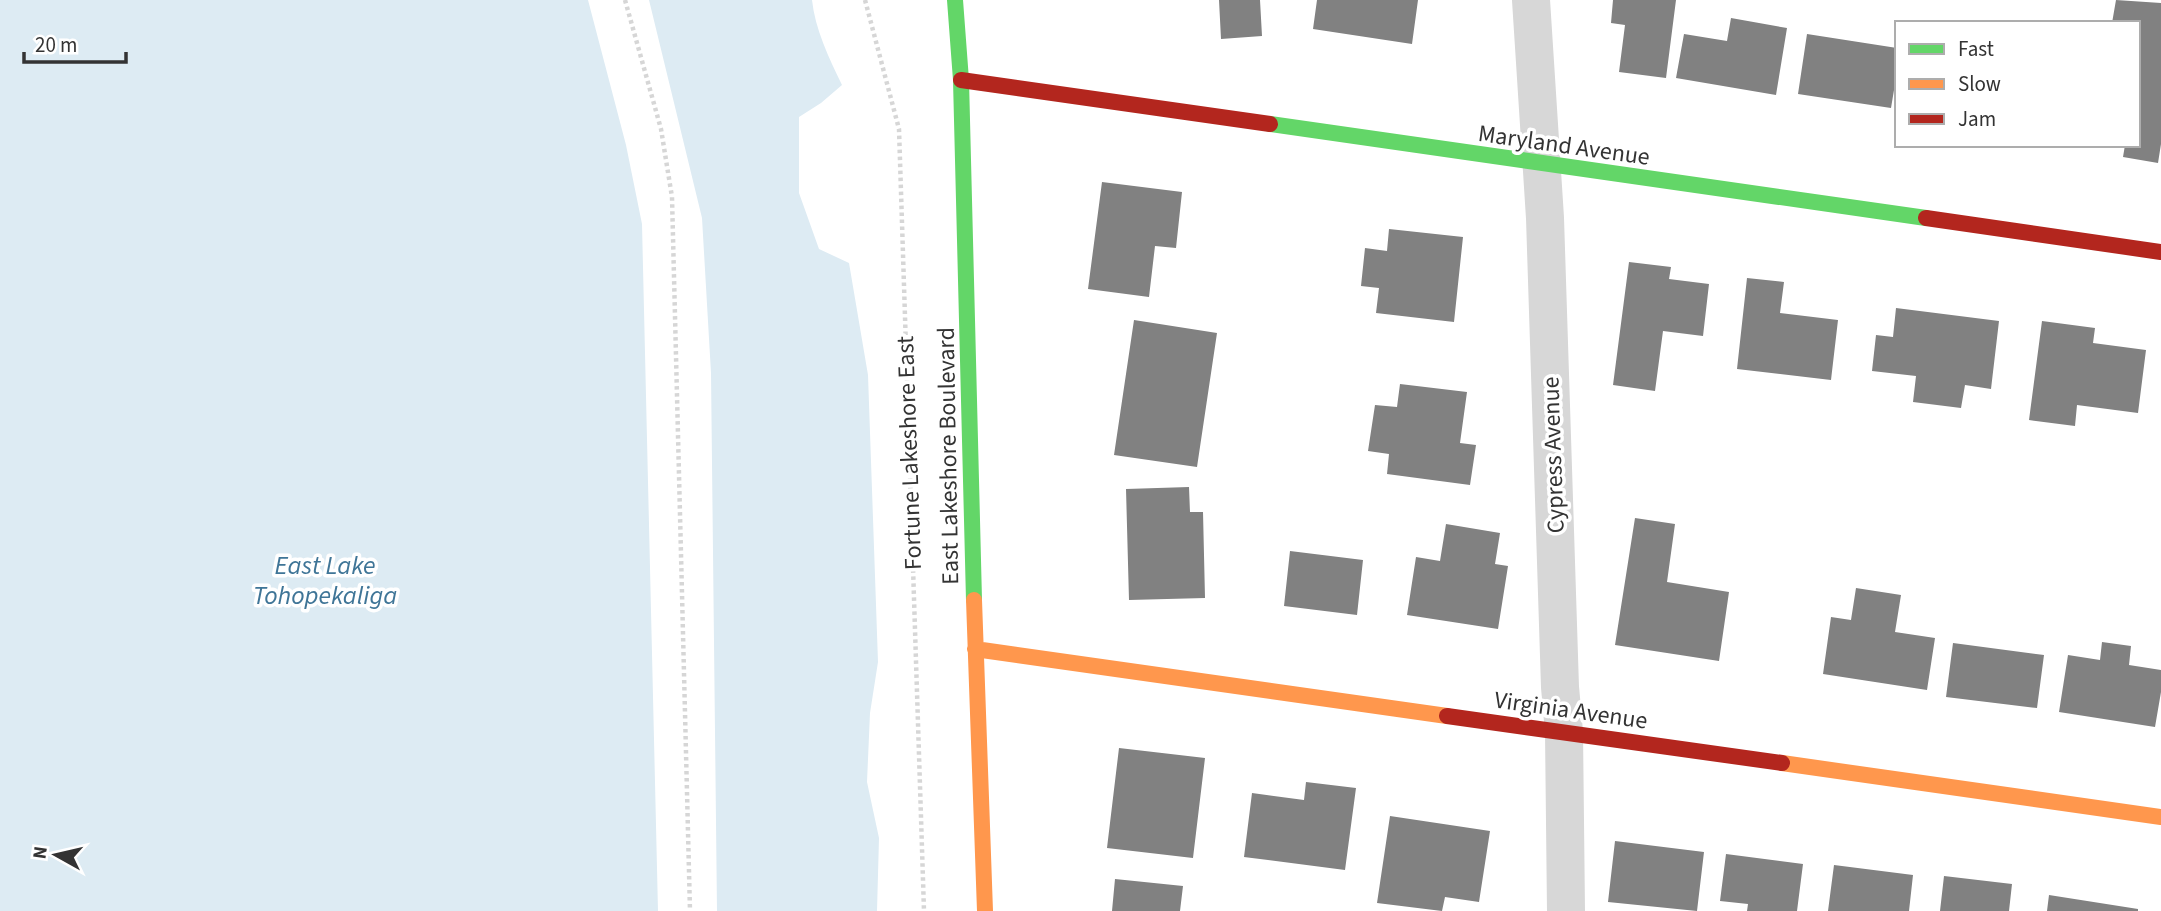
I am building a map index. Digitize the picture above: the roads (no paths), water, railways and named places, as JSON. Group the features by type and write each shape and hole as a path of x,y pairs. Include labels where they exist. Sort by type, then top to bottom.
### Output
{"street":[{"name":"East Lakeshore Boulevard","path":"955,0 961,80 975,649 985,911"},
{"name":"Cypress Avenue","path":"1531,0 1546,232 1560,687 1564,732 1566,911"},
{"name":"Maryland Avenue","path":"961,80 2161,252"},
{"name":"Virginia Avenue","path":"975,649 2161,817"}],"water":[{"name":"East Lake Tohopekaliga","path":"0,0 588,0 626,145 642,224 658,911 0,911"},
{"path":"649,0 812,0 819,33 842,85 799,117 799,193 819,249 849,263 868,375 878,662 870,713 867,782 879,838 877,911 717,911 711,373 702,218"}]}
